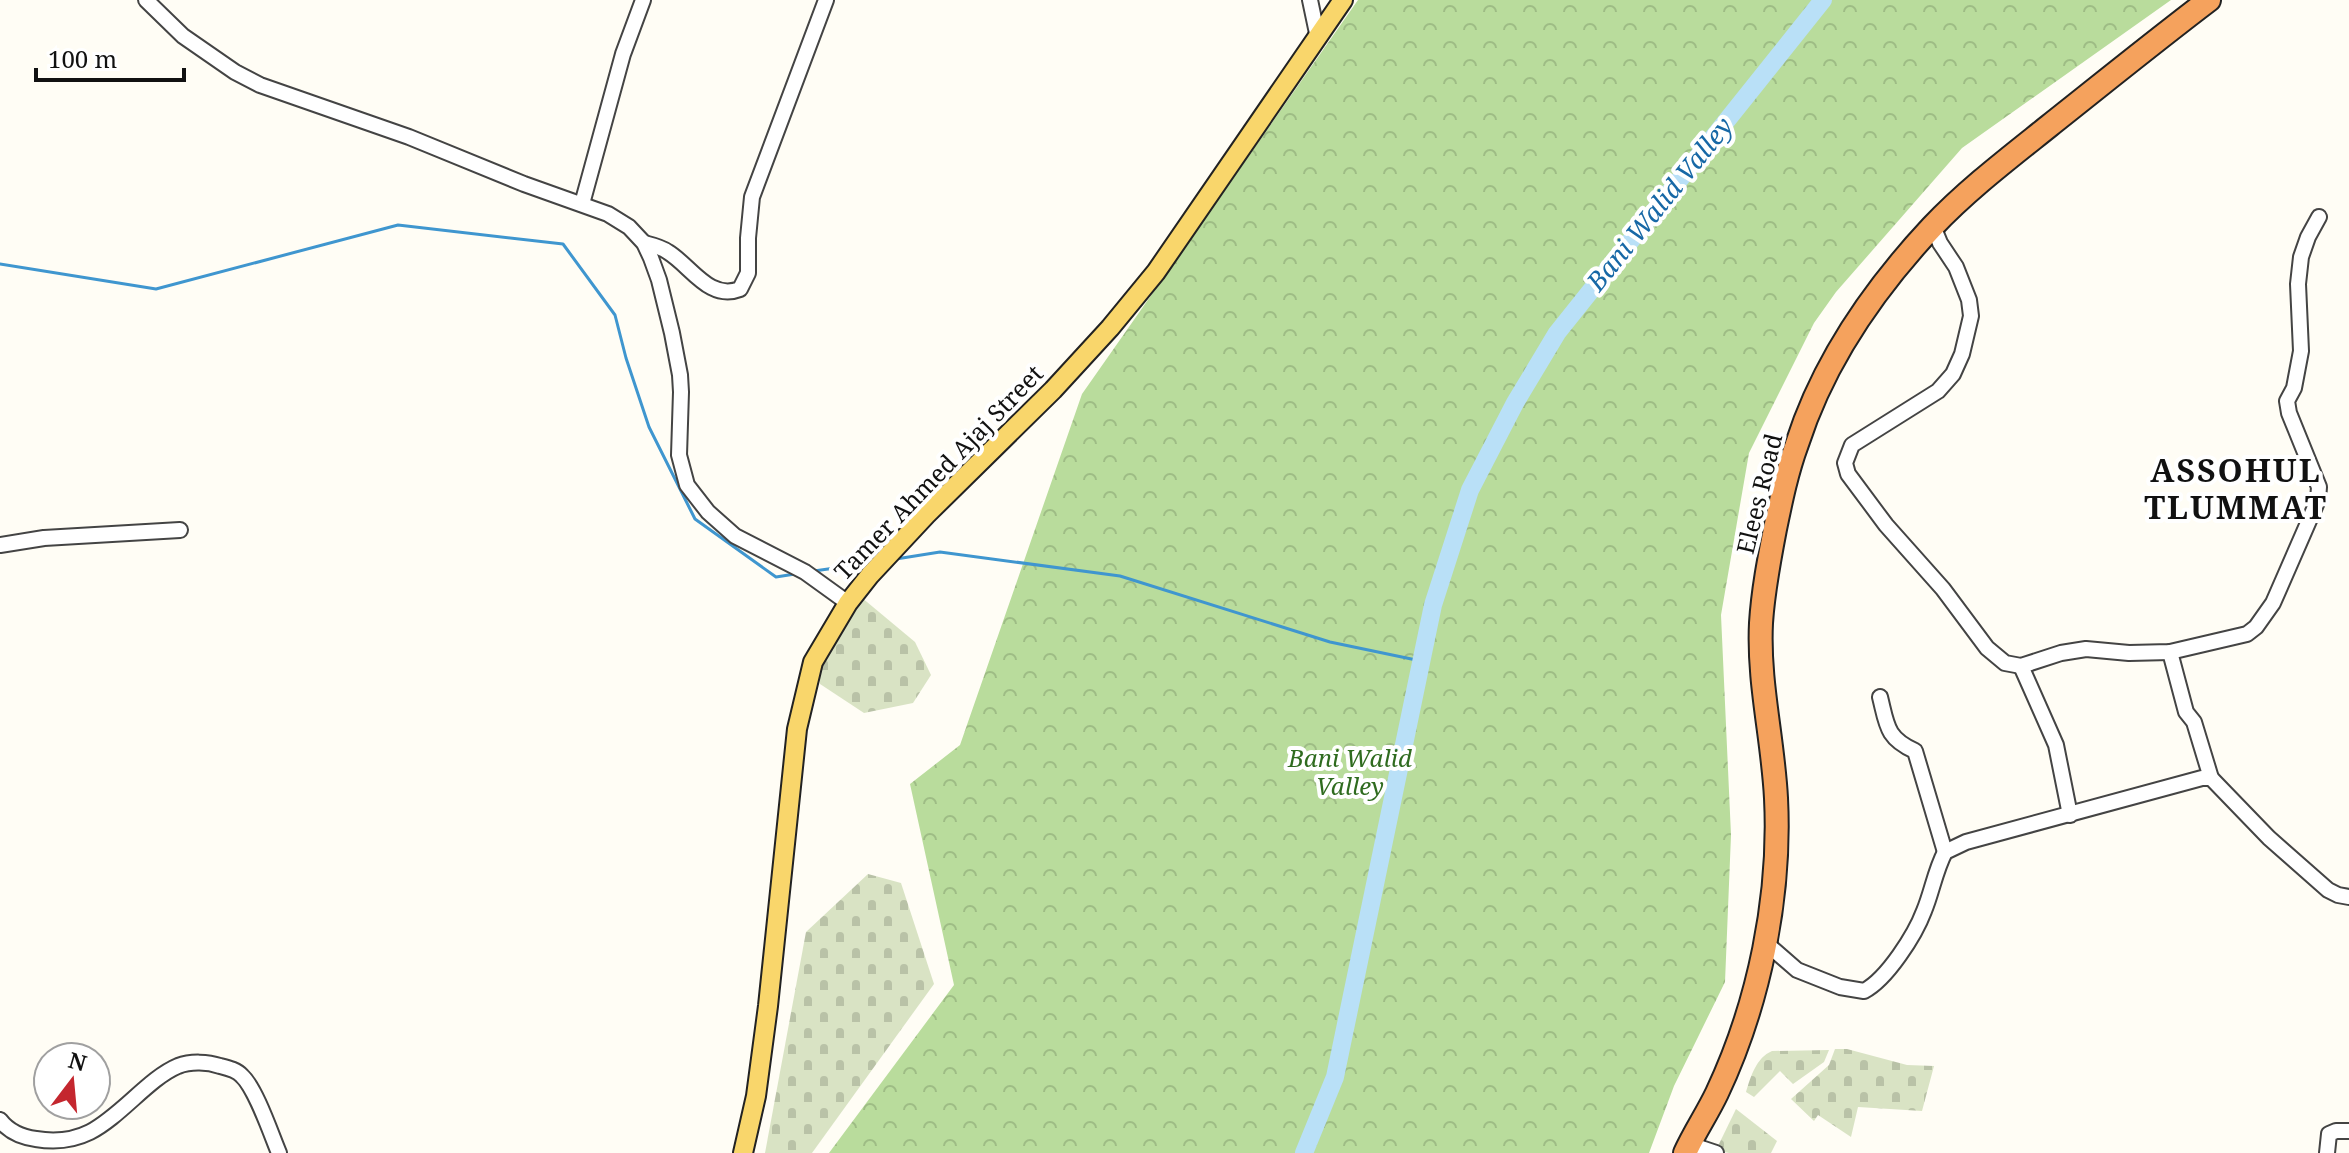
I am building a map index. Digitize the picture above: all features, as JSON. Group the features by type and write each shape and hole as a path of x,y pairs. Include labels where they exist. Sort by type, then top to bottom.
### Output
{"highway":[{"name":"Elees Road","path":"1687,1149 1717,1094 1735,1048 1752,1001 1767,944 1775,854 1776,797 1765,715 1761,623 1766,578 1783,490 1813,401 1851,331 1881,286 1933,226 2008,159 2209,0"}],"main road":[{"name":"Tamer Ahmed Ajaj Street","path":"743,1153 756,1096 768,1006 800,714 813,662 848,603 870,575 1053,390 1156,272 1343,0"}],"street":[{"path":"146,0 183,36 235,72 260,85 409,137 608,214 629,227 644,243 659,280 680,375 679,455 687,485 708,512 735,536 805,572 848,603"},
{"path":"582,204 623,54 643,0"},
{"path":"644,243 668,251 714,289 724,292 740,289 748,273 752,197 826,0"},
{"path":"1310,0 1318,38"},
{"path":"1933,226 1956,267 1969,300 1971,316 1962,354 1953,374 1938,391 1852,445 1845,463 1848,474 1886,525 1943,589 1987,648 2005,663 2021,666 2061,653 2086,649 2129,653 2170,652 2247,634 2273,603 2318,500 2319,487 2287,401 2294,388 2301,351 2298,284 2301,257 2319,217"},
{"path":"0,545 44,538 180,530"},
{"path":"2170,652 2186,712 2194,722 2211,778 2292,859 2328,890 2349,897"},
{"path":"2021,666 2056,745 2070,815"},
{"path":"1880,697 1894,740 1915,751 1945,852"},
{"path":"1767,944 1797,970 1822,981 1864,991 1879,982 1889,970 1924,912 1936,868 1945,852 1966,842 2211,778"},
{"path":"0,1120 23,1137 65,1140 88,1133 114,1116 161,1076 178,1066 210,1063 242,1075 250,1086 279,1153"},
{"path":"2327,1153 2329,1134 2349,1131"},
{"path":"1687,1149 1716,1153"}],"green space":[{"name":"Bani Walid Valley","path":"1358,0 2171,0 1962,148 1836,292 1814,323 1749,453 1721,615 1731,835 1725,982 1674,1086 1649,1153 829,1153 954,985 910,784 960,745 1082,394"},
{"path":"861,597 915,642 931,675 913,703 864,713 820,684 820,669"},
{"path":"868,874 901,883 934,984 812,1153 765,1153 806,932"},
{"path":"1835,1049 1847,1049 1907,1065 1934,1066 1922,1111 1858,1107 1851,1137 1818,1115 1814,1121 1791,1099 1829,1065"},
{"path":"1829,1050 1824,1062 1793,1084 1780,1071 1754,1097 1746,1092 1752,1074 1766,1054 1772,1051"},
{"path":"1736,1109 1777,1141 1771,1153 1720,1151 1718,1146"}],"waterway":[{"name":"Bani Walid Valley","path":"1304,1153 1335,1077 1433,605 1470,490 1515,403 1557,333 1823,0"},
{"path":"0,264 156,289 398,225 563,244 615,315 649,427 695,519 776,577 795,574"},
{"path":"896,559 940,552 1120,576 1330,642 1421,661"},
{"path":"814,571 870,563"}],"district":[{"name":"ASSOHUL TLUMMAT","path":"2236,490"}]}
